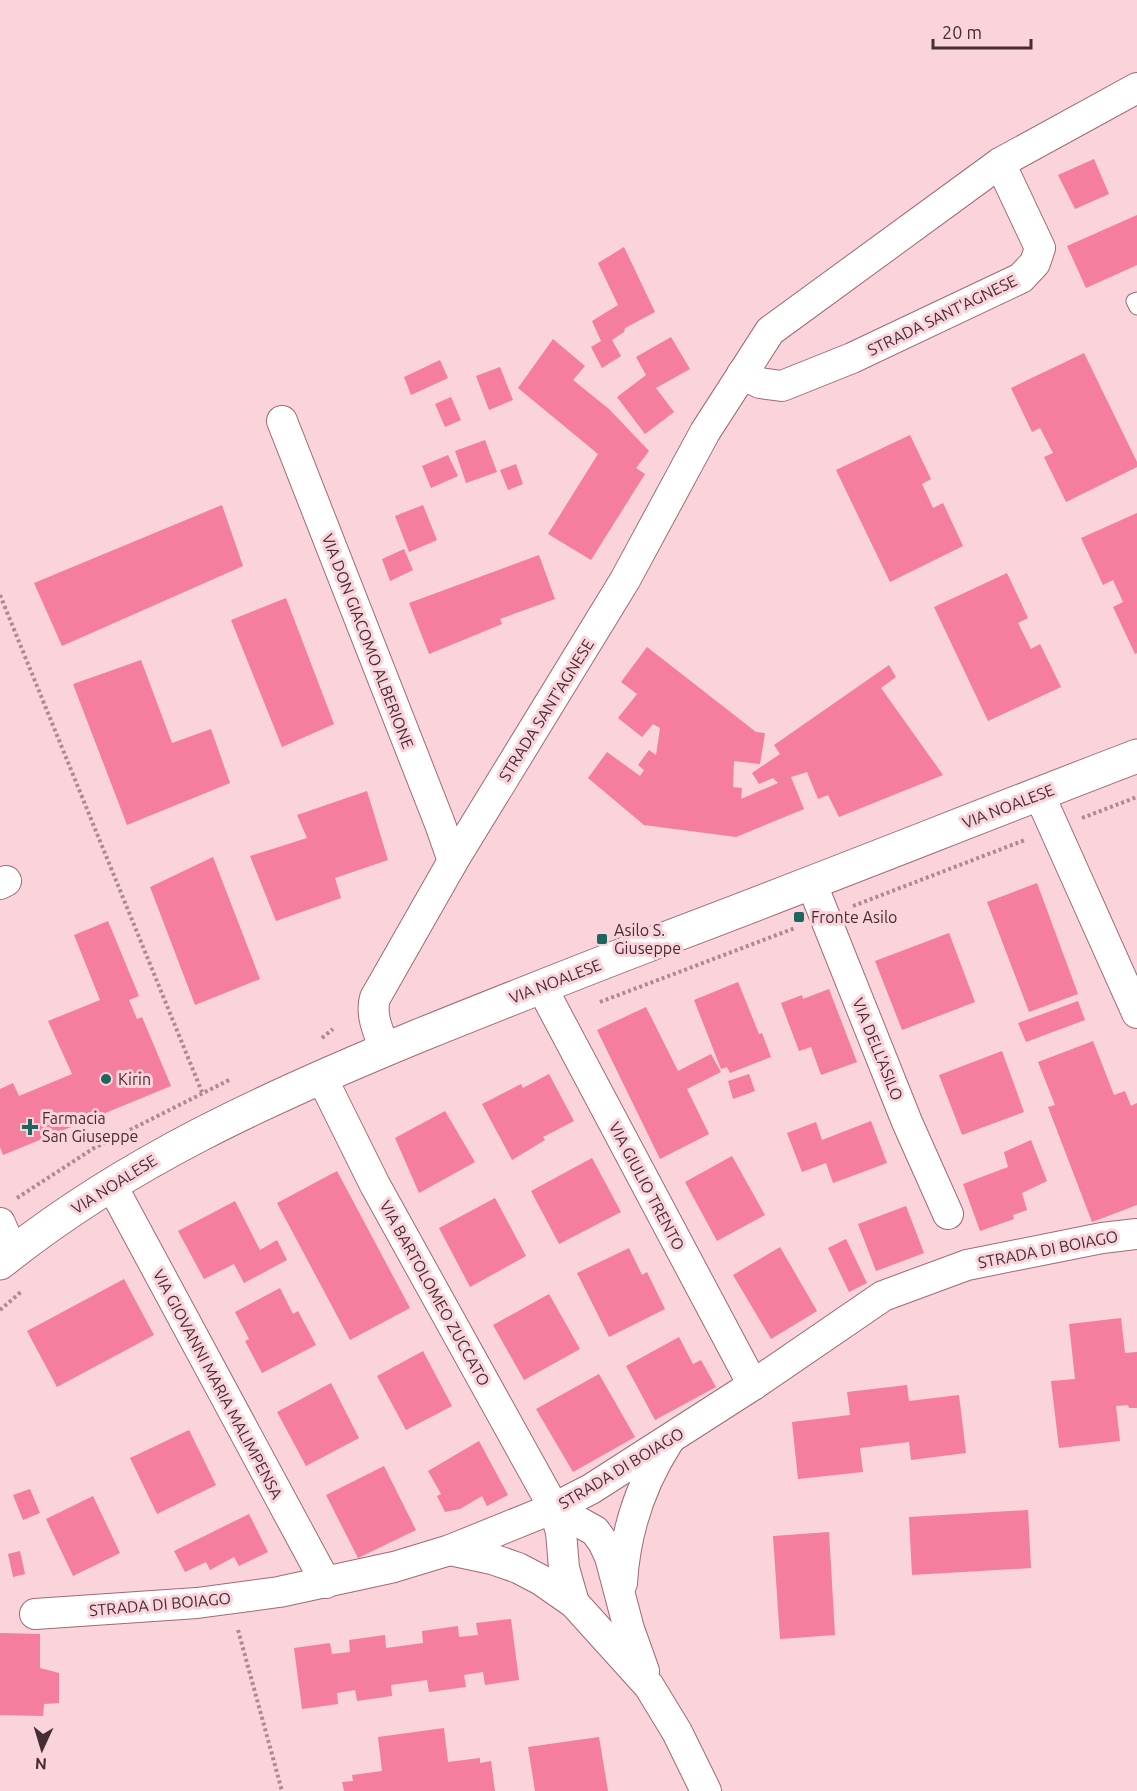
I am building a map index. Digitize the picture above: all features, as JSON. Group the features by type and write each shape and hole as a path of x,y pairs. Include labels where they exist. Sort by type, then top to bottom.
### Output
{"main road":[{"name":"VIA NOALESE","path":"6,1258 111,1184 199,1134 321,1076 540,986 1137,756"}],"street":[{"name":"STRADA SANT'AGNESE","path":"385,1050 374,1014 375,998 453,861 625,580 705,432 770,331 1000,162 1137,88"},
{"name":"STRADA SANT'AGNESE","path":"742,374 760,383 782,386 852,358 1022,278 1035,263 1040,248 1000,162"},
{"name":"VIA DON GIACOMO ALBERIONE","path":"282,421 453,861"},
{"path":"1039,794 1137,1013"},
{"name":"VIA DELL'ASILO","path":"811,882 908,1122 948,1214"},
{"name":"VIA GIULIO TRENTO","path":"540,986 753,1385"},
{"name":"VIA BARTOLOMEO ZUCCATO","path":"321,1076 375,1185 563,1523"},
{"name":"VIA GIOVANNI MARIA MALIMPENSA","path":"111,1184 326,1583"},
{"path":"6,1258 7,1212"},
{"name":"STRADA DI BOIAGO","path":"35,1614 197,1603 279,1592 394,1567 450,1550 563,1523 591,1489 753,1385 883,1296 967,1265 1102,1238 1137,1234"},
{"path":"624,1610 621,1589 623,1563 631,1524 654,1464 670,1438"},
{"path":"574,1603 564,1568 563,1523 595,1531 603,1542 610,1557 624,1610 650,1686 677,1732 706,1791"},
{"path":"450,1550 492,1559 518,1568 541,1580 574,1603 650,1686"}],"lane":[{"path":"1137,300 1134,301 1137,308"}],"path":[{"path":"0,595 202,1092 94,1148 7,1212"},
{"path":"1071,822 1137,797"},
{"path":"849,907 1026,840"},
{"path":"593,1005 799,926"},
{"path":"238,1628 282,1791"}],"building":[{"path":"1094,159 1109,194 1075,209 1058,175"},
{"path":"1137,215 1137,265 1086,288 1067,246"},
{"path":"624,247 655,312 625,328 624,332 612,340 621,356 602,368 591,347 601,341 592,321 618,305 598,263"},
{"path":"671,337 690,369 656,388 674,412 645,434 617,397 646,375 636,357"},
{"path":"553,339 585,366 573,380 609,409 649,451 636,468 645,474 591,560 548,534 598,454 518,388"},
{"path":"1084,353 1137,462 1137,467 1066,502 1044,457 1053,453 1040,428 1032,432 1011,388"},
{"path":"440,360 448,378 411,395 404,377"},
{"path":"500,367 513,400 489,410 476,376"},
{"path":"451,397 461,420 445,427 435,404"},
{"path":"910,435 931,479 922,484 933,508 943,503 963,546 890,582 836,470"},
{"path":"485,440 497,472 466,483 455,451"},
{"path":"448,455 458,476 431,488 422,466"},
{"path":"516,464 523,484 508,490 500,470"},
{"path":"222,505 243,566 62,646 34,583"},
{"path":"423,505 437,540 409,552 395,516"},
{"path":"1137,513 1137,653 1135,654 1113,607 1123,602 1113,580 1103,585 1081,538"},
{"path":"404,549 413,570 390,581 382,559"},
{"path":"539,555 555,599 500,619 502,624 429,654 409,603"},
{"path":"1007,573 1028,618 1018,623 1031,649 1040,644 1061,687 988,721 934,607"},
{"path":"286,598 334,724 282,747 231,620"},
{"path":"647,647 756,732 765,733 760,764 734,761 733,787 742,788 741,799 778,783 773,778 759,784 752,773 780,754 774,745 889,665 896,677 881,688 943,775 839,817 828,795 818,799 807,772 791,777 804,809 736,837 644,825 588,778 607,752 640,776 644,770 638,765 649,750 656,755 660,728 653,724 642,737 618,718 637,694 621,682"},
{"path":"141,660 172,743 211,729 230,783 127,825 73,684"},
{"path":"367,791 388,860 335,878 341,898 276,921 250,856 307,838 297,815"},
{"path":"213,857 260,979 195,1005 150,887"},
{"path":"1037,883 1078,994 1029,1012 987,902"},
{"path":"108,921 139,996 129,1000 137,1019 142,1017 171,1086 3,1155 0,1147 0,1089 13,1083 19,1096 72,1074 48,1021 100,1000 74,935"},
{"path":"949,933 975,1002 902,1030 875,961"},
{"path":"738,982 771,1057 730,1073 727,1067 721,1069 694,1000"},
{"path":"829,989 857,1062 821,1075 811,1047 799,1051 781,1003 802,995 803,999"},
{"path":"1078,1001 1085,1020 1026,1042 1018,1023"},
{"path":"646,1007 678,1071 711,1054 721,1072 687,1089 709,1134 660,1159 597,1030"},
{"path":"1093,1041 1114,1095 1125,1091 1131,1106 1137,1103 1137,1205 1092,1222 1048,1107 1055,1105 1038,1062"},
{"path":"1002,1051 1024,1112 962,1135 939,1075"},
{"path":"549,1074 574,1121 543,1137 545,1140 512,1160 482,1104 521,1084 523,1088"},
{"path":"749,1074 755,1091 733,1099 728,1081"},
{"path":"445,1111 475,1162 419,1193 395,1138"},
{"path":"871,1121 887,1163 833,1183 826,1163 802,1172 787,1133 816,1122 822,1140"},
{"path":"1031,1140 1047,1181 1022,1193 1027,1210 1013,1215 1014,1219 980,1231 963,1184 1008,1167 1004,1152"},
{"path":"732,1156 765,1215 717,1241 685,1182"},
{"path":"592,1158 621,1212 559,1244 531,1191"},
{"path":"337,1171 410,1308 350,1340 277,1203"},
{"path":"495,1198 526,1256 470,1287 439,1228"},
{"path":"235,1201 260,1250 277,1240 287,1260 244,1283 234,1264 204,1279 178,1231"},
{"path":"906,1206 924,1253 876,1271 858,1224"},
{"path":"846,1239 867,1283 849,1292 828,1248"},
{"path":"780,1247 817,1311 771,1339 733,1275"},
{"path":"629,1248 642,1275 647,1272 665,1309 609,1337 577,1273"},
{"path":"124,1279 154,1335 57,1387 27,1331"},
{"path":"280,1288 293,1314 298,1311 316,1345 262,1373 245,1341 249,1339 235,1312"},
{"path":"549,1294 580,1349 524,1380 493,1325"},
{"path":"1121,1318 1125,1353 1137,1352 1137,1408 1129,1408 1128,1405 1116,1406 1120,1441 1059,1448 1051,1381 1075,1379 1069,1324"},
{"path":"679,1337 693,1364 701,1360 716,1387 655,1420 626,1366"},
{"path":"423,1351 452,1406 406,1430 377,1376"},
{"path":"599,1374 635,1437 573,1472 536,1409"},
{"path":"331,1383 359,1438 306,1466 277,1412"},
{"path":"907,1385 909,1401 959,1395 966,1453 911,1460 909,1442 860,1448 863,1472 798,1479 792,1422 850,1415 847,1392"},
{"path":"189,1430 216,1485 157,1514 130,1458"},
{"path":"479,1441 508,1495 487,1506 482,1496 460,1509 445,1512 437,1496 441,1494 428,1471"},
{"path":"384,1466 416,1530 358,1558 326,1495"},
{"path":"30,1489 40,1513 23,1520 13,1495"},
{"path":"93,1496 120,1553 73,1576 46,1519"},
{"path":"1028,1510 1031,1568 912,1575 909,1517"},
{"path":"249,1514 268,1552 239,1566 234,1557 210,1570 206,1562 185,1572 174,1551"},
{"path":"829,1532 835,1635 780,1639 773,1536"},
{"path":"20,1551 25,1574 13,1577 8,1554"},
{"path":"511,1619 519,1680 485,1685 483,1672 464,1675 466,1687 429,1692 427,1680 391,1685 392,1696 357,1701 355,1690 337,1693 338,1704 302,1709 294,1648 330,1643 332,1654 350,1652 349,1640 385,1635 386,1648 423,1643 422,1631 458,1626 459,1637 478,1635 476,1623"},
{"path":"0,1633 40,1634 40,1668 59,1673 59,1703 44,1704 43,1716 0,1715"},
{"path":"444,1728 448,1762 480,1758 480,1763 491,1761 495,1791 344,1791 342,1782 353,1781 352,1775 382,1771 378,1737"},
{"path":"599,1737 608,1791 535,1791 528,1747"}],"place":[{"name":"Fronte Asilo","path":"799,917"},
{"name":"Asilo S. Giuseppe","path":"602,939"},
{"name":"Kirin","path":"106,1079"},
{"name":"Farmacia San Giuseppe","path":"30,1127"}]}
